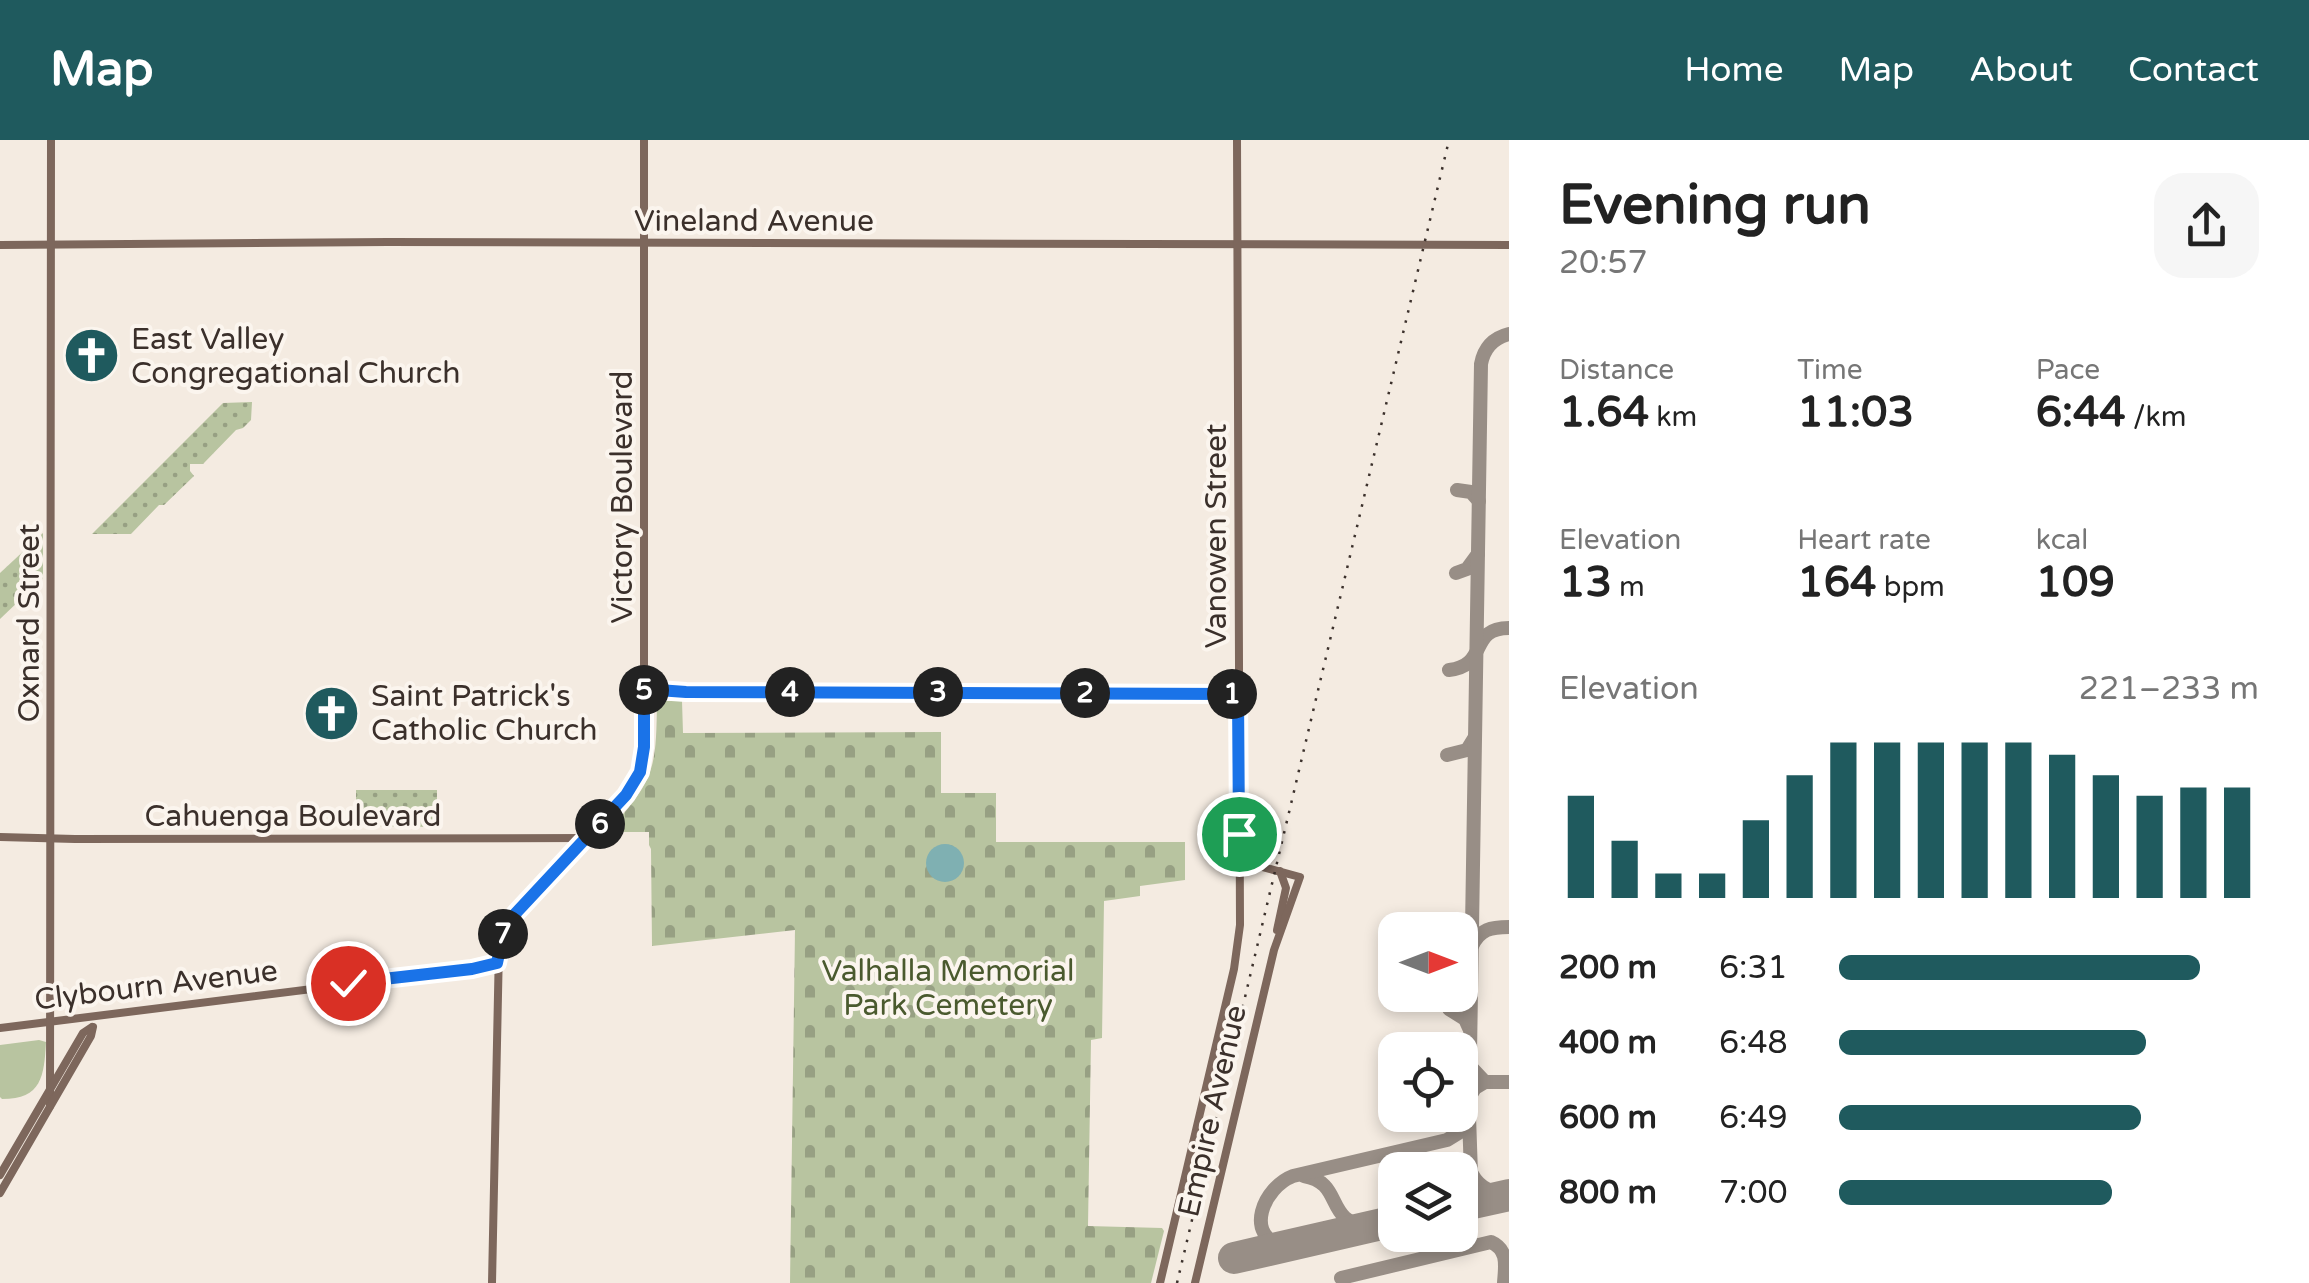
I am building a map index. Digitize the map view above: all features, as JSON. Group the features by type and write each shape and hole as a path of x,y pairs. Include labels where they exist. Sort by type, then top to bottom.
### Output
{"main road":[{"name":"Oxnard Street","path":"50,1106 52,140"},
{"name":"Victory Boulevard","path":"492,1283 499,947 515,914 626,795 640,772 644,747 644,140"},
{"name":"Vanowen Street","path":"1160,1283 1237,954 1240,911 1237,140"},
{"name":"Vineland Avenue","path":"0,245 1509,244"},
{"name":"Cahuenga Boulevard","path":"0,837 586,838"},
{"path":"562,838 568,857"},
{"path":"1240,862 1297,876"},
{"path":"1277,930 1286,888 1280,871"},
{"name":"Empire Avenue","path":"1274,950 1277,930 1297,876"},
{"name":"Empire Avenue","path":"1195,1283 1274,950 1297,876"},
{"name":"Clybourn Avenue","path":"0,1028 497,963"},
{"path":"0,1175 83,1032 93,1027 0,1193"}],"street":[{"path":"644,689 1238,694"}],"green space":[{"path":"252,402 251,420 203,464 190,464 194,476 131,534 92,534 223,403"},
{"path":"43,533 43,578 0,619 0,573"},
{"name":"Valhalla Memorial Park Cemetery","path":"657,701 682,701 683,733 941,732 941,793 996,793 996,842 1185,842 1185,880 1140,886 1140,896 1104,901 1102,1038 1091,1040 1088,1226 1162,1228 1151,1283 790,1283 795,930 652,946 649,832 614,832 612,827 637,796 651,770"},
{"path":"356,790 437,790 437,827 356,826"},
{"path":"46,1042 38,1083 25,1095 2,1099 0,1045"}],"water":[{"path":"945,844 958,850 964,863 958,876 945,882 932,876 926,863 932,850"}],"taxiway":[{"path":"1470,1152 1481,364 1490,345 1509,334"},
{"path":"1457,490 1471,492 1479,501"},
{"path":"1456,573 1467,569 1478,554"},
{"path":"1449,670 1469,662 1488,634 1509,628"},
{"path":"1447,755 1467,750 1475,737"},
{"path":"1478,937 1487,930 1509,927"},
{"path":"1454,1012 1465,1019 1469,1028"},
{"path":"1478,1075 1485,1082 1478,1086"},
{"path":"1478,1082 1509,1082"},
{"path":"1285,1247 1272,1241 1261,1223 1266,1200 1283,1182 1293,1176 1447,1140 1460,1132"},
{"path":"1304,1176 1325,1186 1346,1218 1370,1227"},
{"path":"1478,1182 1498,1193 1509,1194"},
{"path":"1341,1278 1491,1242 1503,1254 1504,1283"}],"runway":[{"path":"1478,1202 1509,1195"},
{"path":"1234,1258 1378,1225"}],"railway":[{"path":"1177,1283 1449,140"}],"place":[{"name":"East Valley Congregational Church","path":"92,356"},
{"name":"Saint Patrick's Catholic Church","path":"332,713"}],"route":[{"path":"348,983 497,963 503,935 515,914 626,795 640,772 644,689 1238,694 1239,834"}]}
